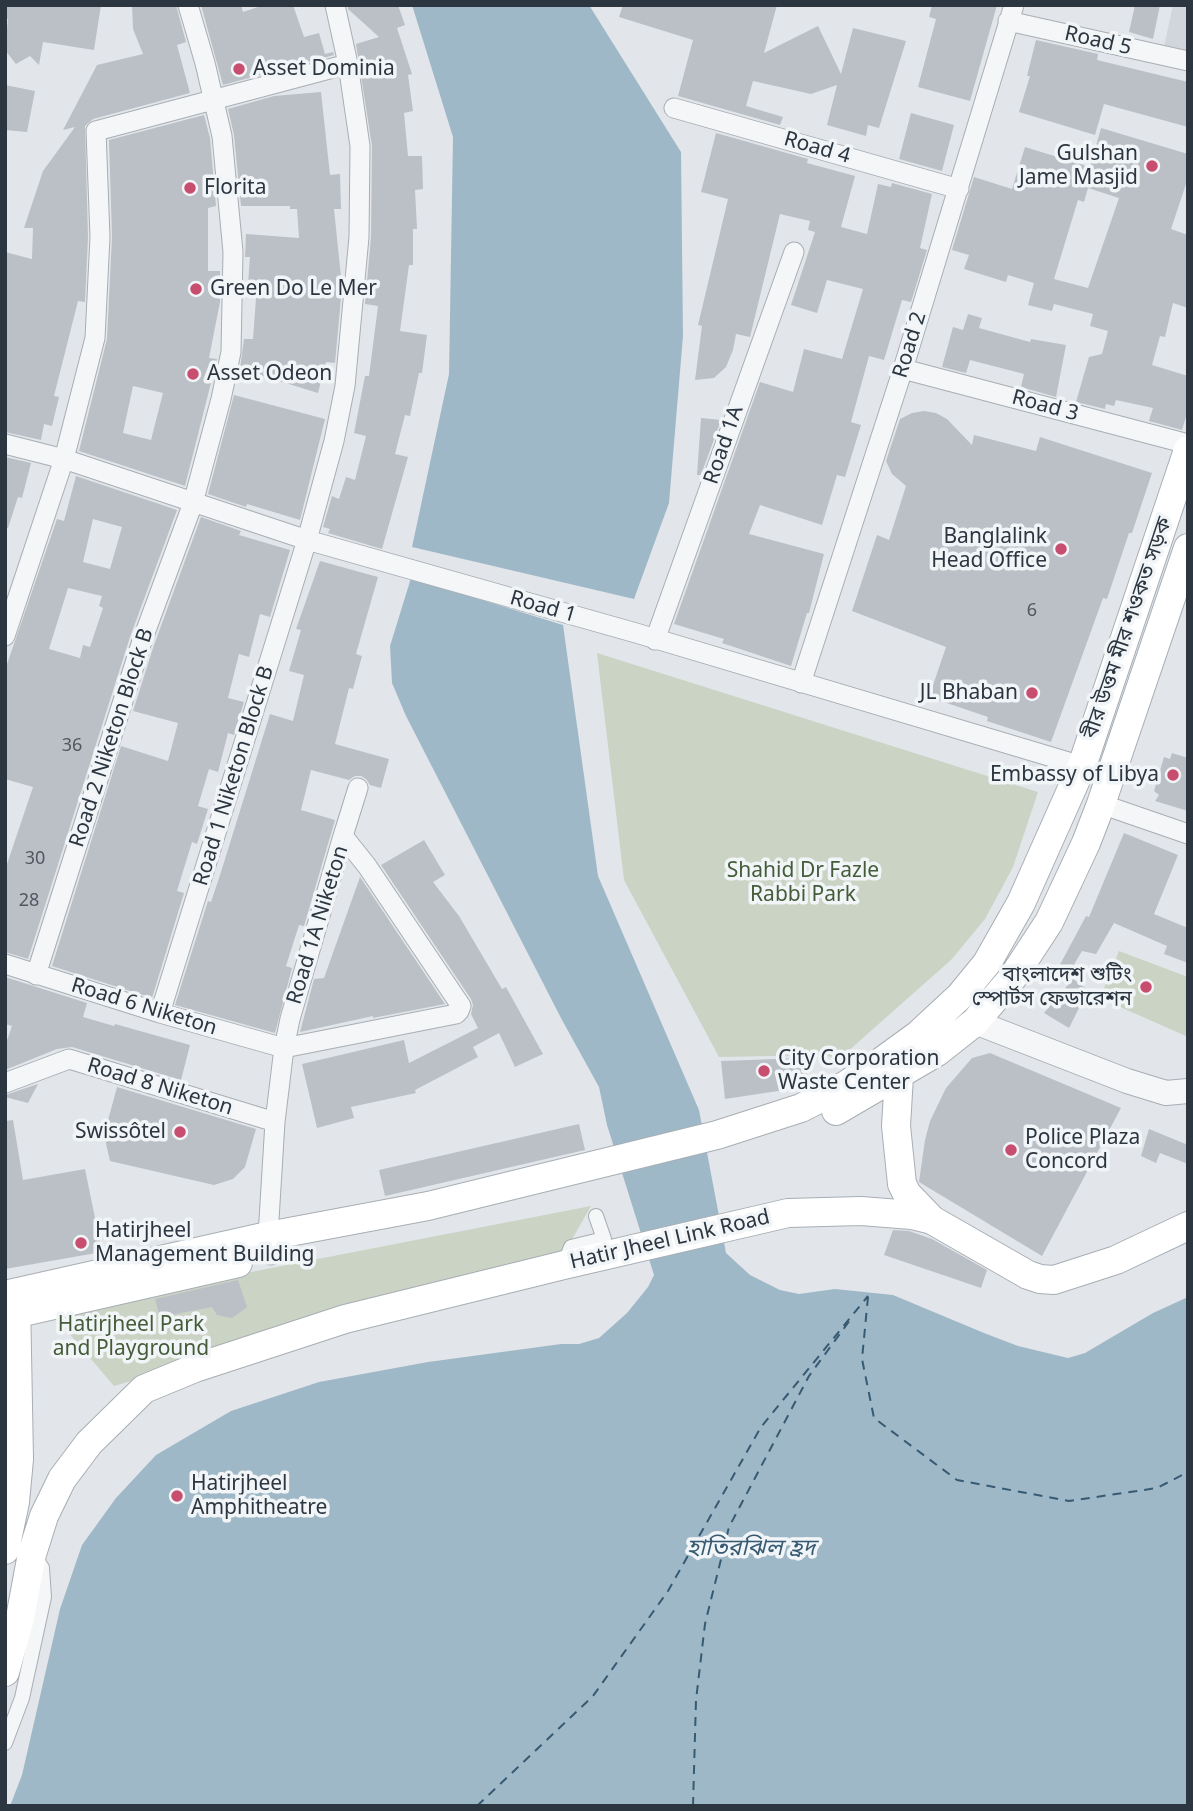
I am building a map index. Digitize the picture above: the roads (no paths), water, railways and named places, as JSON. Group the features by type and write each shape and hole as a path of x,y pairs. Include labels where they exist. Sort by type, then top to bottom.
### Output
{"main road":[{"name":"বীর উত্তম মীর শওকত সড়ক","path":"893,1067 918,1035 960,996 987,962 1021,903 1082,766 1188,450"},
{"name":"বীর উত্তম মীর শওকত সড়ক","path":"11,1305 270,1246 428,1206 591,1177 719,1144 806,1126 893,1067 937,1052 975,1022 1013,977 1049,922 1067,886 1101,804 1188,548"},
{"path":"893,1067 902,1184 907,1194 932,1220"},
{"name":"Hatir Jheel Link Road","path":"14,1552 44,1516 62,1479 89,1443 144,1389 194,1368 345,1319 788,1213 897,1212 932,1220 1028,1275 1054,1280 1116,1260 1188,1226"},
{"path":"5,1672 20,1618 14,1552 19,1459 11,1305"}],"street":[{"name":"Road 2 Niketon Block B","path":"36,975 142,641 193,503 231,352 233,252 222,136 188,5"},
{"name":"Road 1 Niketon Block B","path":"160,1013 307,540 334,441 345,386 359,237 360,146 348,64 335,5"},
{"name":"Road 5","path":"1011,13 1188,61"},
{"name":"Road 2","path":"801,683 903,369 1011,13"},
{"path":"5,636 64,459 95,338 100,237 96,131 348,64"},
{"name":"Road 4","path":"674,108 959,189"},
{"name":"Road 1A","path":"655,640 794,252"},
{"name":"Road 3","path":"903,369 1188,444"},
{"name":"Road 1","path":"5,443 64,459 307,540 1082,766"},
{"path":"343,836 358,788"},
{"path":"1101,804 1188,834"},
{"name":"Road 1A Niketon","path":"284,1048 456,1014 460,1011 461,1006 367,866 343,836"},
{"name":"Road 1A Niketon","path":"270,1246 275,1122 284,1048 343,836"},
{"name":"Road 6 Niketon","path":"5,964 160,1013 284,1048"},
{"path":"975,1022 1127,1081 1166,1093 1188,1091"},
{"name":"Road 8 Niketon","path":"5,1083 69,1059 275,1122"},
{"path":"564,1265 571,1247 604,1238 596,1216"},
{"path":"5,1743 22,1698 44,1597 42,1568 14,1552"}],"water":[{"path":"412,5 589,5 681,152 683,336 669,503 634,599 412,547 449,374 453,137"},
{"name":"হাতিরঝিল হ্রদ","path":"411,578 563,625 598,876 699,1110 726,1253 750,1275 780,1290 799,1294 835,1289 893,1295 1018,1346 1068,1358 1085,1353 1153,1313 1188,1297 1188,1806 10,1806 22,1775 60,1609 82,1545 116,1498 156,1455 231,1411 319,1382 428,1362 561,1344 579,1344 599,1338 627,1313 654,1275 607,1125 599,1087 406,716 392,683 390,646"}],"place":[{"name":"Asset Dominia","path":"239,69"},
{"name":"Gulshan Jame Masjid","path":"1152,166"},
{"name":"Florita","path":"190,188"},
{"name":"Green Do Le Mer","path":"196,289"},
{"name":"Asset Odeon","path":"193,374"},
{"name":"Banglalink Head Office","path":"1061,549"},
{"name":"JL Bhaban","path":"1032,693"},
{"name":"Embassy of Libya","path":"1173,775"},
{"name":"বাংলাদেশ শুটিং স্পোর্টস ফেডারেশন","path":"1146,987"},
{"name":"City Corporation Waste Center","path":"764,1071"},
{"name":"Swissôtel","path":"180,1132"},
{"name":"Police Plaza Concord","path":"1011,1150"},
{"name":"Hatirjheel Management Building","path":"81,1243"},
{"name":"Hatirjheel Amphitheatre","path":"177,1496"}],"park label":[{"name":"Shahid Dr Fazle Rabbi Park","path":"803,883"},
{"name":"Hatirjheel Park and Playground","path":"131,1337"}]}
